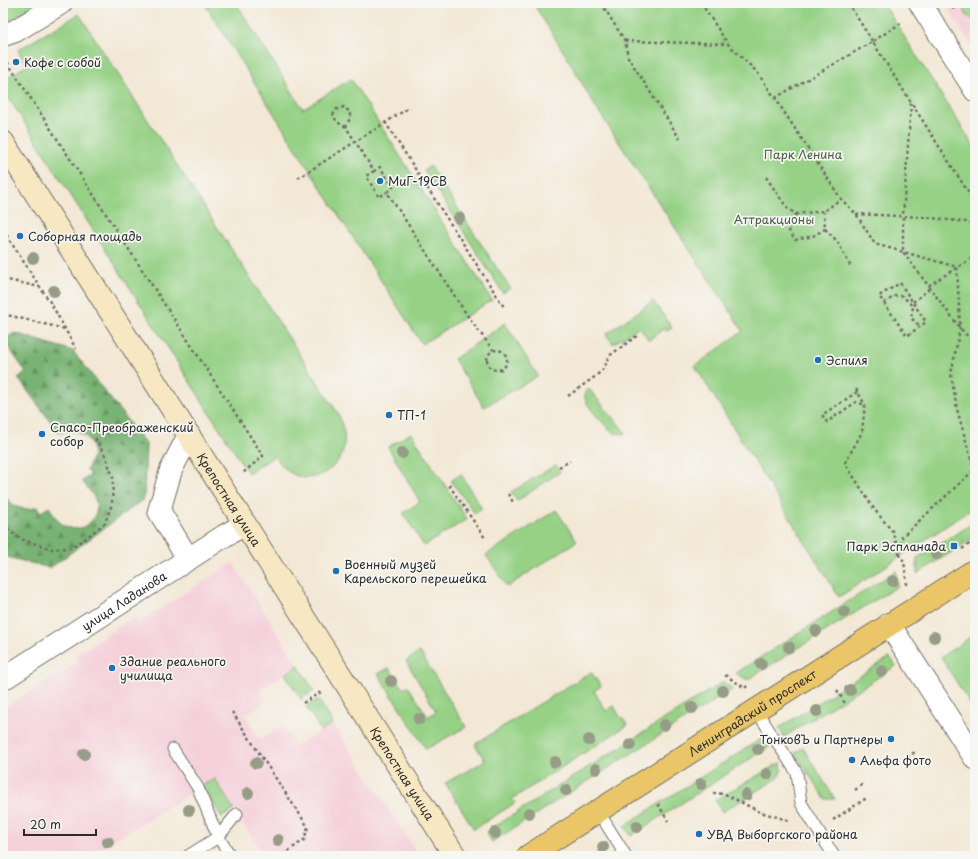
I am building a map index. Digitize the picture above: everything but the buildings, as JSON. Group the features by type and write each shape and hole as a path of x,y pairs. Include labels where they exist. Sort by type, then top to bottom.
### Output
{"main road":[{"name":"Ленинградский проспект","path":"528,856 975,570"}],"street":[{"path":"3,35 15,31 61,3"},
{"path":"920,3 975,90"},
{"name":"Крепостная улица","path":"3,142 455,856"},
{"path":"188,559 158,511 171,470 189,435"},
{"name":"улица Ладанова","path":"5,673 245,524"},
{"path":"889,624 975,758"}],"lane":[{"path":"756,710 797,773 801,803 834,856"},
{"path":"172,749 198,788 218,837 231,856"},
{"path":"598,811 626,856"},
{"path":"188,856 218,837 237,814"}],"path":[{"path":"600,3 625,41 628,57 680,139"},
{"path":"701,3 728,44 757,72 841,199 856,214 875,244 957,268"},
{"path":"848,3 975,202"},
{"path":"775,98 872,42 901,23"},
{"path":"625,41 728,44"},
{"path":"3,56 263,456 243,473"},
{"path":"911,103 903,216 903,252 960,328 975,344"},
{"path":"346,127 350,118 350,112 344,107 337,109 333,115 336,122 346,127 374,171"},
{"path":"298,178 410,107"},
{"path":"385,122 504,307"},
{"path":"380,167 394,187 379,197 366,176 374,171 380,167"},
{"path":"766,177 787,208 796,214 824,212 841,199"},
{"path":"387,192 467,315 493,350"},
{"path":"824,212 825,229 837,241 850,267"},
{"path":"796,214 788,229 794,240 813,236 825,229"},
{"path":"856,214 922,217 975,222"},
{"path":"3,230 40,287 76,349"},
{"path":"913,302 928,290 928,286 975,256"},
{"path":"900,556 902,537 975,469 957,409 951,374 960,328 957,268"},
{"path":"3,279 40,287"},
{"path":"900,282 926,322 907,336 884,303 879,296 900,282"},
{"path":"884,303 895,296 902,296 913,308 911,318 921,327"},
{"path":"3,314 66,330"},
{"path":"568,396 596,376 604,368 609,356 638,335"},
{"path":"493,350 503,351 507,355 507,365 498,371 492,369 488,365 487,359 489,353 493,350"},
{"path":"865,405 856,402 826,422 822,416 857,391 865,405 862,432 845,463 874,509 893,532 900,556 904,561"},
{"path":"3,525 20,539 52,549 70,548 105,523 112,504 113,478 106,457 94,436"},
{"path":"559,468 570,461"},
{"path":"449,485 485,538"},
{"path":"508,494 513,502"},
{"path":"956,552 975,540"},
{"path":"900,588 913,580"},
{"path":"725,675 745,688 751,684"},
{"path":"837,690 846,705"},
{"path":"303,703 321,692"},
{"path":"232,712 308,827 304,840 281,856"},
{"path":"907,757 915,752"},
{"path":"855,790 863,784"},
{"path":"713,793 725,794 760,812 818,830 868,797"},
{"path":"658,804 668,821"}],"shaded area":[{"path":"952,3 975,3 975,51 947,7"},
{"path":"233,563 298,665 260,689 267,701 245,715 260,739 283,725 296,746 333,723 419,856 264,856 214,779 88,856 3,856 3,709 79,661 75,655 135,616 139,622"}],"green space":[{"path":"3,3 41,3 10,21 3,18"},
{"path":"204,3 236,3 303,109 351,79 492,300 422,344"},
{"name":"Парк Ленина","path":"533,3 883,3 975,148 975,507 839,597 695,366 743,331 595,106"},
{"path":"971,3 975,3 975,20 967,16 963,8"},
{"path":"79,14 339,415 344,434 344,446 338,460 333,467 326,472 311,478 295,475 288,471 275,456 248,473 3,89 3,80 27,65 18,50"},
{"path":"430,166 510,288 503,293 424,170"},
{"path":"653,301 672,327 666,331 664,328 649,340 639,327 613,344 606,334"},
{"path":"505,323 538,376 484,407 454,359"},
{"path":"15,333 73,351 146,444 144,499 50,568 3,556 3,490 8,500 16,506 26,509 37,507 41,512 49,507 56,518 68,528 81,528 91,521 97,509 94,496 82,481 91,475 87,470 92,459 93,452 92,446 85,436 70,431 59,433 18,378 26,372 3,340"},
{"path":"589,389 626,433 613,433 596,416 586,401 585,394"},
{"path":"411,433 467,519 424,546 403,513 420,502 388,447"},
{"path":"556,465 560,472 517,501 511,492"},
{"path":"461,474 482,509 475,514 451,481"},
{"path":"556,510 577,541 507,587 486,555"},
{"path":"975,522 975,537 917,574 917,558"},
{"path":"896,571 898,586 747,680 736,673"},
{"path":"975,634 975,712 941,657"},
{"path":"420,652 466,727 426,749 378,674 389,668 404,689 408,686 428,717 436,711 406,661"},
{"path":"890,657 896,666 784,737 779,728"},
{"path":"298,665 314,691 301,699 285,674"},
{"path":"591,672 601,686 594,691 606,711 614,706 619,715 628,725 512,799 515,803 474,829 445,783 485,761 475,744"},
{"path":"723,682 733,689 492,842 486,832"},
{"path":"318,699 333,723 321,731 306,707"},
{"path":"764,737 770,746 631,836 624,826"},
{"path":"803,748 835,799 825,799 795,753"},
{"path":"781,762 782,770 778,778 722,812 715,800"},
{"path":"215,779 234,810 222,817 201,786"}],"place":[{"name":"Кофе с собой","path":"16,62"},
{"name":"МиГ-19СВ","path":"380,181"},
{"name":"Соборная площадь","path":"20,236"},
{"name":"Эспиля","path":"818,360"},
{"name":"ТП-1","path":"389,415"},
{"name":"Спасо-Преображенский собор","path":"42,434"},
{"name":"Парк Эспланада","path":"954,546"},
{"name":"Военный музей Карельского перешейка","path":"336,571"},
{"name":"Здание реального училища","path":"112,668"},
{"name":"ТонковЪ и Партнеры","path":"891,739"},
{"name":"Альфа фото","path":"852,760"},
{"name":"УВД Выборгского района","path":"699,834"}],"park label":[{"name":"Аттракционы","path":"774,219"}]}
